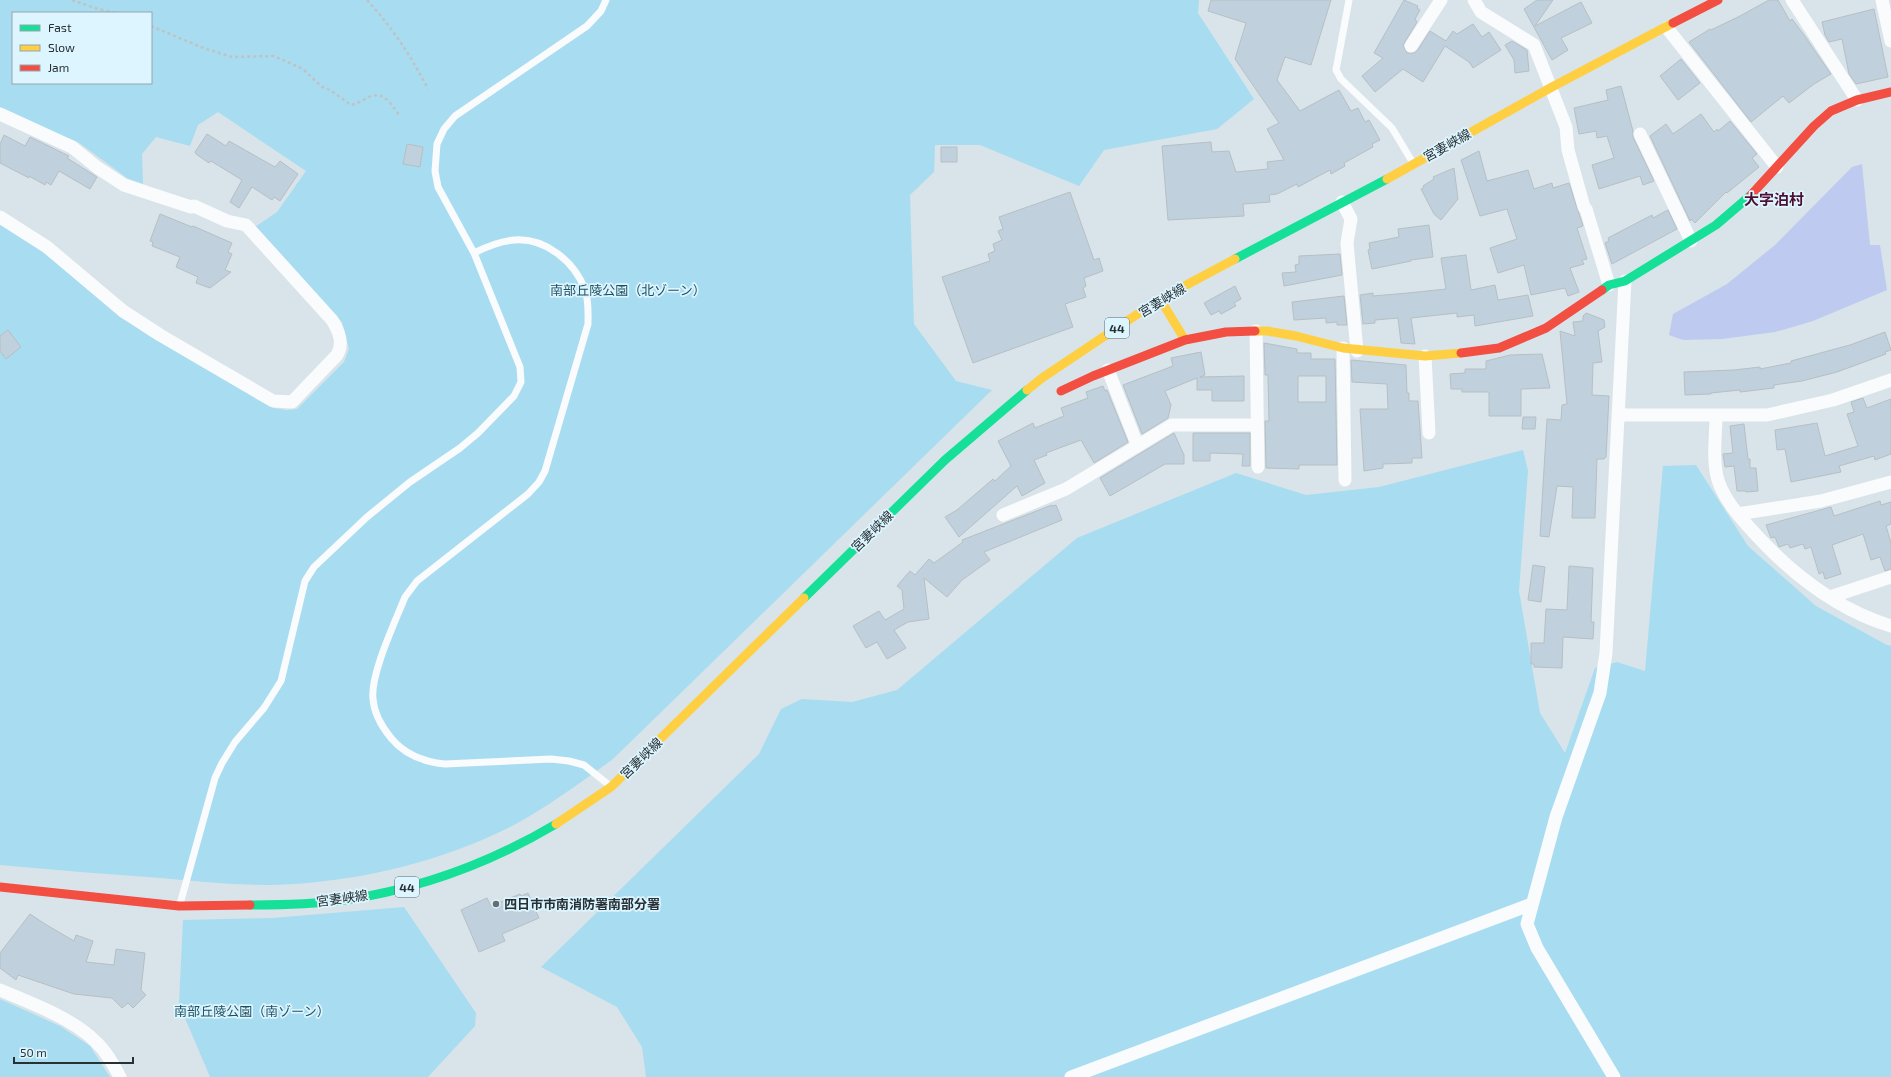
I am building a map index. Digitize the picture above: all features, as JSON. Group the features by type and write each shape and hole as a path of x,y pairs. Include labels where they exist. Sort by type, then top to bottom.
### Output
{"main road":[{"name":"宮妻峡線","path":"0,887 179,906 273,905 322,902 360,897 413,885 458,870 518,844 568,816 611,787 945,460 1042,378 1160,299 1718,0"},
{"path":"1061,391 1108,370 1185,340 1226,332 1266,331 1296,336 1343,348 1425,356 1499,348 1528,337 1546,328 1609,285 1625,281 1691,242 1716,225 1750,196 1814,126 1831,111 1856,100 1891,92"},
{"path":"1160,299 1185,340"}],"street":[{"path":"1411,46 1441,0"},
{"path":"1474,0 1481,12 1534,45 1552,88 1566,128 1568,150 1573,174 1586,209 1609,285"},
{"path":"1792,0 1856,100"},
{"path":"1882,0 1891,41"},
{"path":"1667,28 1777,167"},
{"path":"0,114 72,147 98,168 124,185 161,198 191,207 194,206 227,221 246,225 332,320 338,328 341,343 340,349 337,355 292,402 273,401 160,335 123,311 47,247 0,217"},
{"path":"1640,134 1691,242"},
{"path":"1342,202 1351,219 1347,244 1356,350"},
{"path":"1614,1077 1526,924 1556,817 1600,693 1606,652 1625,281"},
{"path":"1256,332 1258,467"},
{"path":"1343,348 1345,480"},
{"path":"1425,356 1429,434"},
{"path":"1108,370 1137,444"},
{"path":"1618,415 1768,415 1833,400 1891,380"},
{"path":"1716,416 1716,468 1718,480 1738,514 1771,552 1830,597 1846,607 1891,626"},
{"path":"1003,515 1066,489 1137,444 1172,425 1258,425"},
{"path":"1738,514 1821,501 1891,482"},
{"path":"1830,597 1891,577"},
{"path":"1072,1077 1532,904"},
{"path":"0,990 84,1031 104,1051 120,1077"}],"lane":[{"path":"179,906 215,778 235,742 264,708 281,681 305,581 310,572 345,536 398,491 460,448 478,433 514,396 521,382 520,367 474,252 438,187 436,178 436,158 440,136 462,110 518,74 587,26 601,11 606,0"},
{"path":"1349,0 1336,70 1341,79 1392,128 1414,164"},
{"path":"474,252 493,244 516,240 541,244 552,250 566,261 578,276 588,302 588,324 545,472 539,482 528,494 410,588 405,597 375,678 373,700 376,711 386,732 395,742 404,751 429,762 445,764 551,760 569,761 584,765 611,787"}],"path":[{"path":"72,0 112,12"},
{"path":"367,0 382,16 414,61 428,89"},
{"path":"152,26 201,47 232,57 274,56 303,69 322,87 330,90 351,105 356,104 373,94 378,94 384,97 400,116"}],"green space":[{"name":"南部丘陵公園（北ゾーン）","path":"0,0 1199,0 1198,13 1254,99 1217,129 1104,150 1079,186 980,145 935,145 934,172 910,195 914,324 956,381 992,390 613,759 562,795 535,813 508,828 483,840 430,859 377,873 349,878 322,882 277,885 211,882 0,865 0,224 23,237 71,273 120,317 274,408 286,410 297,409 344,362 349,349 342,322 255,227 277,212 306,171 218,112 198,125 190,146 156,137 142,154 143,184 127,178 78,142 29,123 0,107"},
{"path":"1523,450 1528,471 1519,591 1540,713 1565,753 1595,668 1617,662 1645,671 1663,466 1696,465 1748,546 1816,606 1891,646 1891,1077 646,1077 642,1047 617,1007 541,967 759,754 781,709 802,699 852,702 897,690 1077,538 1236,473 1306,495 1379,487"},
{"name":"南部丘陵公園（南ゾーン）","path":"404,907 476,1013 475,1026 428,1077 210,1077 179,1004 183,920 272,918"},
{"path":"0,999 60,1026 90,1046 110,1077 0,1077"}],"shaded area":[{"path":"1862,164 1870,245 1880,245 1887,290 1813,321 1775,332 1722,339 1683,340 1669,335 1673,314 1727,284 1775,245 1852,167"}],"building":[{"path":"1211,0 1331,0 1311,65 1285,57 1277,80 1300,111 1339,90 1351,111 1358,108 1365,122 1369,120 1380,140 1372,144 1373,147 1344,163 1345,166 1331,174 1330,170 1298,187 1297,184 1277,194 1269,195 1270,202 1243,204 1244,216 1168,220 1162,146 1211,142 1212,152 1229,151 1236,172 1268,169 1267,162 1284,160 1267,129 1279,123 1235,59 1246,23 1208,11"},
{"path":"1404,0 1418,6 1417,8 1420,10 1415,19 1417,22 1403,45 1407,53 1414,53 1417,51 1430,31 1446,41 1453,31 1457,34 1473,24 1482,37 1489,32 1501,50 1473,68 1469,62 1445,46 1423,82 1403,69 1375,92 1362,76 1383,58 1374,53"},
{"path":"1537,0 1553,0 1535,26 1581,2 1592,23 1561,38 1568,50 1552,60 1524,9"},
{"path":"1769,0 1778,0 1790,21 1792,19 1831,74 1814,84 1789,103 1783,96 1751,122 1689,42 1710,29 1711,30 1740,16"},
{"path":"1874,9 1888,77 1856,84 1849,74 1842,39 1829,42 1825,35 1822,22"},
{"path":"1512,41 1527,50 1529,71 1515,73 1514,60 1505,45"},
{"path":"1681,59 1700,83 1678,100 1660,76"},
{"path":"1621,86 1633,131 1633,137 1654,181 1643,185 1640,176 1599,189 1592,165 1614,158 1607,136 1597,138 1596,131 1579,134 1574,108 1608,100 1606,90"},
{"path":"1701,114 1714,132 1717,129 1718,131 1730,121 1757,154 1752,158 1759,167 1727,193 1726,192 1695,223 1691,219 1690,221 1650,136 1666,124 1673,134"},
{"path":"207,134 226,146 229,141 275,167 280,161 298,174 280,201 274,197 272,200 252,187 239,208 230,202 242,180 211,161 209,163 195,152"},
{"path":"4,135 25,146 30,137 69,156 67,158 97,177 90,189 59,171 51,185 46,182 45,185 29,176 29,178 0,163 0,144"},
{"path":"407,144 423,147 420,167 403,164"},
{"path":"941,147 957,147 957,162 941,162"},
{"path":"1479,151 1487,181 1528,170 1534,189 1552,183 1553,188 1569,183 1583,226 1577,228 1587,259 1582,260 1584,264 1570,268 1579,292 1568,296 1565,288 1531,295 1524,265 1498,273 1490,248 1517,239 1507,209 1480,216 1461,160"},
{"path":"1454,168 1458,199 1441,220 1434,214 1421,189 1434,179 1433,177"},
{"path":"1070,192 1094,260 1099,258 1103,271 1084,278 1086,286 1083,288 1086,297 1065,304 1073,327 973,363 942,277 990,261 988,254 995,251 993,244 1002,240 998,231 1003,229 999,217"},
{"path":"1668,210 1677,229 1612,264 1605,243 1609,241 1608,238 1652,215 1653,218"},
{"path":"160,214 232,243 228,252 232,254 225,270 231,272 210,288 196,283 198,277 176,267 180,257 152,246 153,242 150,241"},
{"path":"1429,225 1433,257 1411,260 1372,269 1368,250 1370,249 1369,243 1399,237 1398,229"},
{"path":"1340,254 1342,275 1284,286 1282,273 1296,272 1295,265 1299,264 1299,256"},
{"path":"1466,255 1471,290 1495,285 1498,300 1528,295 1533,316 1475,326 1474,315 1457,317 1457,313 1411,318 1415,344 1401,343 1398,318 1375,320 1375,323 1363,324 1360,295 1373,293 1373,296 1446,289 1441,258"},
{"path":"1235,286 1241,299 1234,303 1236,306 1221,314 1219,311 1211,315 1204,303"},
{"path":"1344,296 1347,325 1337,325 1337,322 1326,323 1326,318 1294,320 1292,302"},
{"path":"1586,313 1604,320 1605,327 1598,331 1602,362 1593,363 1592,395 1609,396 1606,457 1604,459 1597,459 1595,518 1572,518 1573,487 1557,486 1549,537 1540,536 1547,419 1561,420 1562,405 1567,404 1560,331 1575,336 1573,322 1583,321 1583,316"},
{"path":"8,330 21,347 6,359 0,351 0,336"},
{"path":"1885,332 1891,350 1885,352 1886,354 1837,372 1802,381 1774,385 1774,388 1740,392 1740,390 1711,394 1685,395 1684,372 1734,370 1760,367 1760,369 1791,363 1791,361 1850,345"},
{"path":"1264,343 1297,349 1297,353 1311,353 1311,359 1335,359 1337,465 1299,465 1299,469 1266,468 1265,421 1269,421 1268,375 1265,375","holes":["1298,376 1326,376 1326,402 1298,402"]},
{"path":"1201,352 1205,375 1200,377 1244,376 1244,401 1212,401 1212,390 1197,390 1197,378 1165,391 1171,405 1168,418 1142,434 1123,385 1173,366 1171,358"},
{"path":"1542,354 1550,388 1521,389 1521,416 1489,416 1489,392 1462,392 1462,389 1451,389 1450,374 1465,373 1465,369 1486,369 1486,361 1510,355"},
{"path":"1351,360 1406,365 1407,393 1409,393 1409,401 1418,401 1422,458 1412,458 1412,463 1383,464 1383,468 1364,471 1360,409 1388,409 1387,384 1352,382"},
{"path":"1103,386 1105,391 1107,390 1128,442 1094,463 1081,440 1046,453 1047,455 1034,460 1045,483 1022,496 1017,486 959,537 945,517 957,510 993,479 995,481 1011,466 998,441 1033,423 1035,428 1064,416 1061,408 1088,398 1086,392"},
{"path":"1863,398 1867,408 1891,399 1891,454 1875,460 1874,456 1839,466 1841,472 1791,482 1785,449 1777,450 1775,430 1817,423 1825,456 1858,446 1847,414 1854,412 1851,402"},
{"path":"1523,417 1536,417 1535,429 1522,429"},
{"path":"1744,424 1748,459 1750,459 1750,468 1756,468 1758,491 1737,491 1734,466 1725,467 1723,454 1733,453 1730,426"},
{"path":"1174,433 1184,455 1184,464 1165,464 1110,496 1100,478"},
{"path":"1193,433 1250,433 1250,466 1242,466 1243,454 1210,453 1210,461 1193,461"},
{"path":"1880,501 1881,505 1891,502 1891,524 1886,526 1891,543 1891,569 1885,571 1880,557 1871,560 1863,534 1832,545 1841,574 1825,579 1823,572 1819,574 1811,547 1805,549 1803,544 1790,548 1788,544 1779,547 1775,537 1771,538 1766,525 1831,507 1834,516"},
{"path":"1052,505 1056,505 1062,520 984,552 990,560 962,580 947,597 924,578 929,619 908,622 894,630 906,648 887,659 877,642 866,648 853,626 879,611 885,620 904,609 902,590 897,586 910,571 915,575 929,559 934,563 963,542 962,540"},
{"path":"1533,565 1545,567 1541,602 1528,600"},
{"path":"1569,566 1593,568 1591,622 1594,622 1593,639 1563,637 1562,668 1534,667 1534,664 1531,664 1531,643 1544,643 1546,609 1567,610"},
{"path":"528,893 539,918 502,934 505,941 479,952 461,910 487,898 491,906 520,894 521,896"},
{"path":"30,914 74,941 76,935 93,941 86,962 114,965 116,949 145,953 141,990 146,995 133,1008 128,1003 122,1008 112,998 74,994 18,975 16,980 0,968 0,953"}],"traffic: fast":[{"path":"1235,259 1387,179"},
{"path":"1602,290 1609,285 1625,281 1716,225 1751,195"},
{"path":"804,598 945,460 1027,390"},
{"path":"250,905 298,904 345,900 400,889 481,862 532,838 556,824"}],"traffic: slow":[{"path":"1387,179 1552,87 1673,23"},
{"path":"1027,390 1042,378 1160,299 1235,259"},
{"path":"1160,299 1185,340"},
{"path":"1255,331 1267,331 1296,336 1343,348 1425,356 1461,353"},
{"path":"556,824 611,787 804,598"}],"traffic: jam":[{"path":"1673,23 1718,0"},
{"path":"1751,195 1814,126 1831,111 1857,100 1891,92"},
{"path":"1461,353 1499,348 1546,328 1602,290"},
{"path":"1061,391 1093,376 1185,340 1226,332 1255,331"},
{"path":"0,887 179,906 250,905"}],"place":[{"name":"四日市市南消防署南部分署","path":"496,904"}],"district":[{"name":"大字泊村","path":"1774,199"}]}
